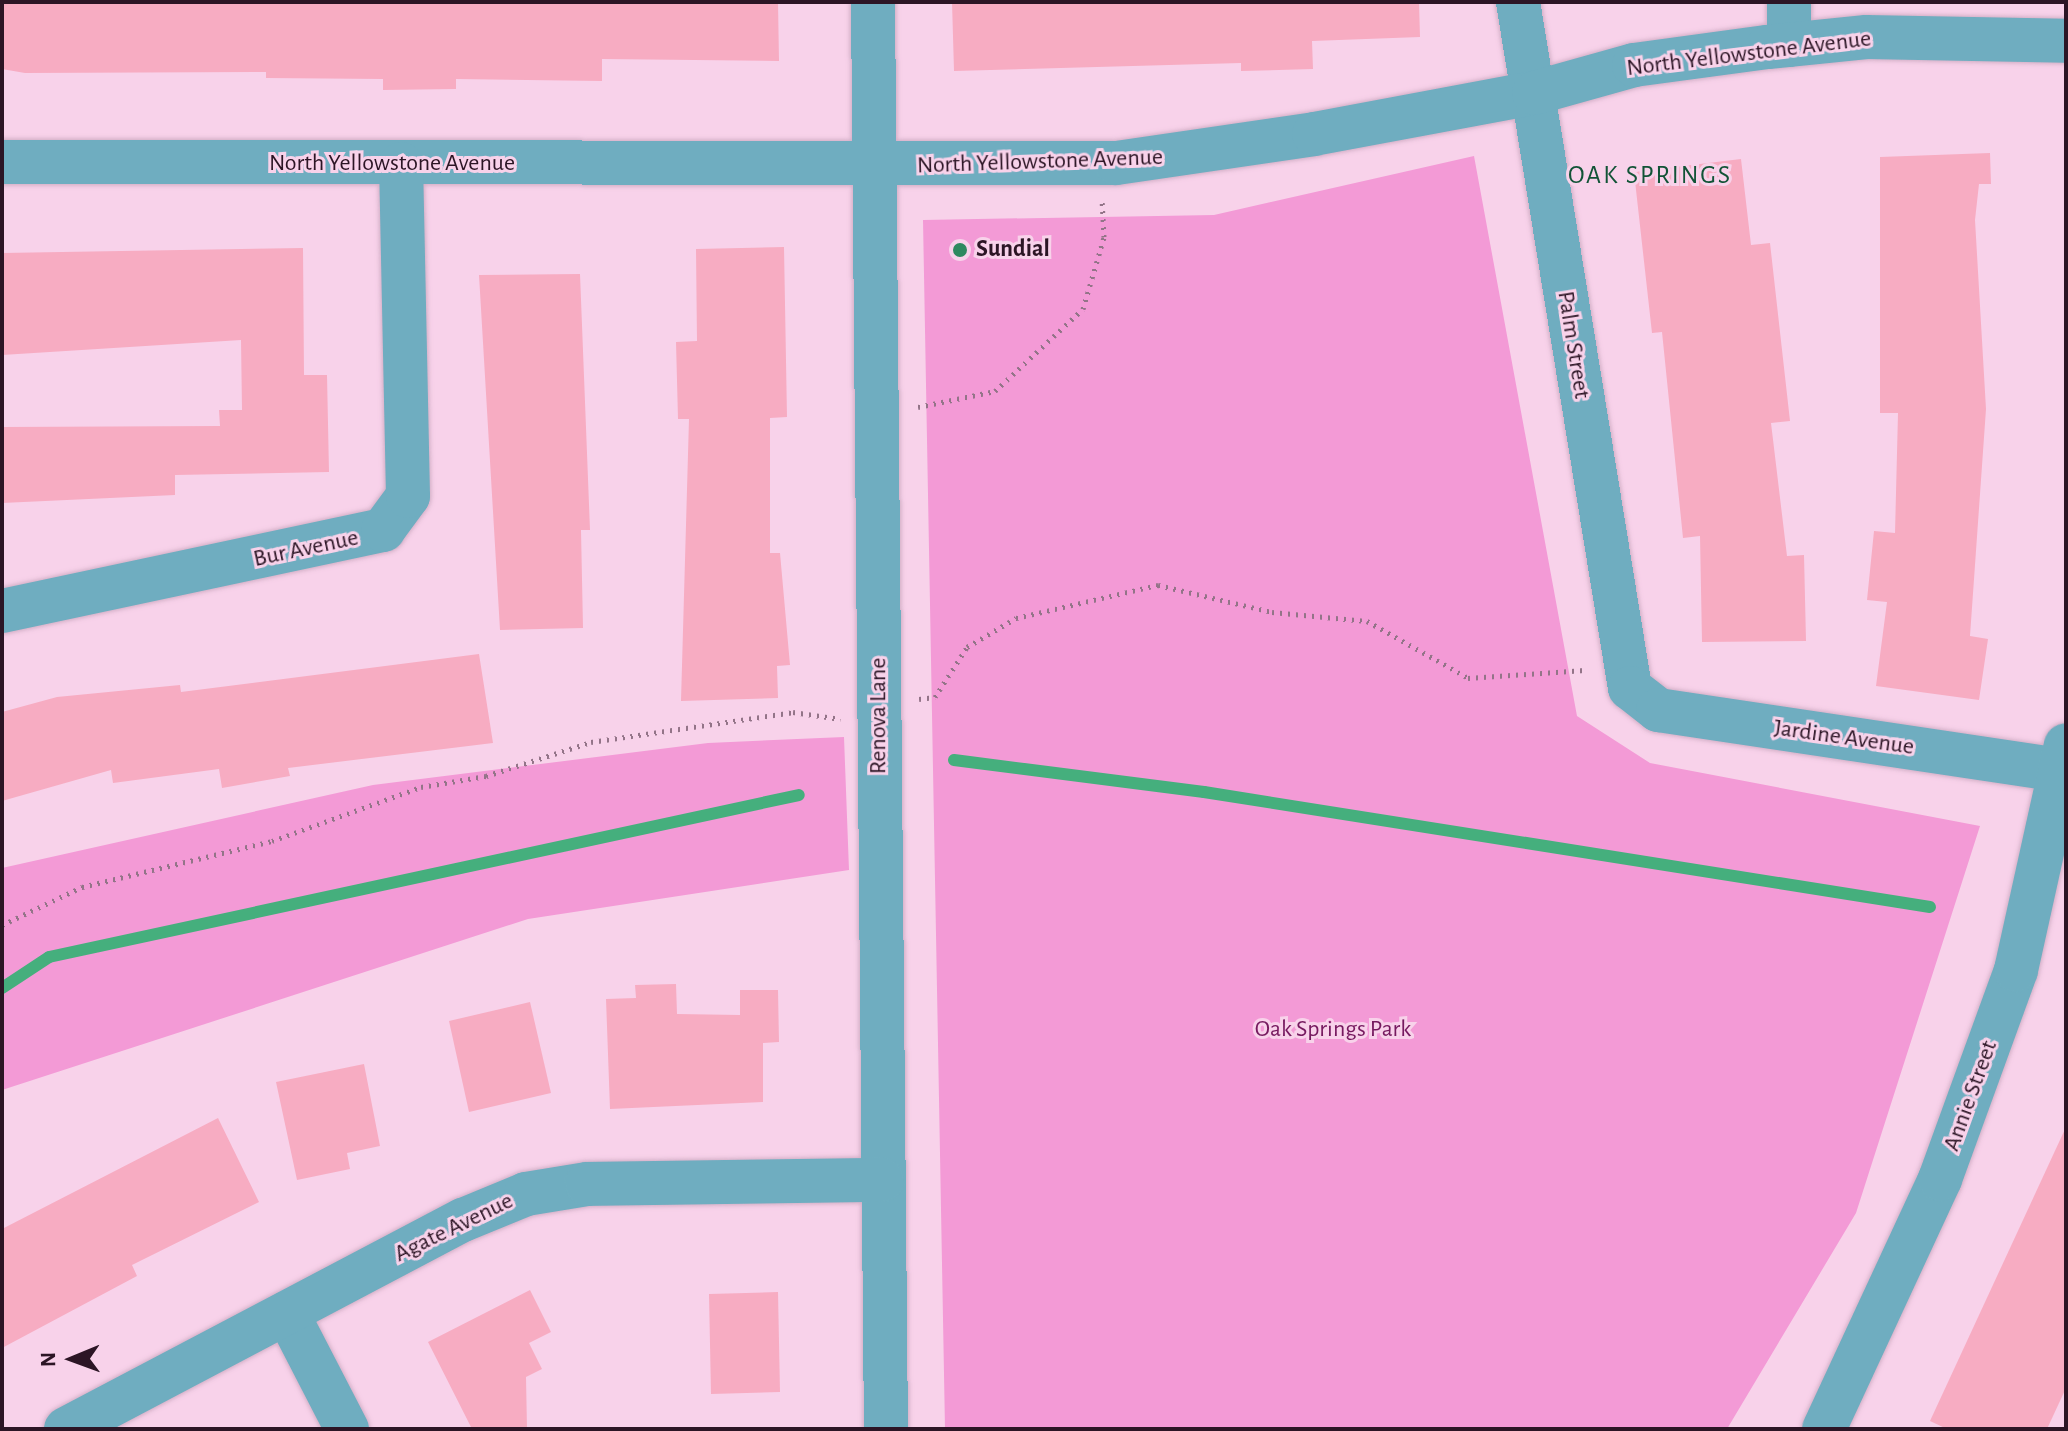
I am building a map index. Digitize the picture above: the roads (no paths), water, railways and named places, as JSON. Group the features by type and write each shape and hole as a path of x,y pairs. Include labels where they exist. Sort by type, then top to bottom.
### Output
{"street":[{"name":"Renova Lane","path":"873,2 886,1429"},
{"name":"Palm Street","path":"1518,2 1626,677"},
{"path":"1789,2 1789,45"},
{"name":"North Yellowstone Avenue","path":"2,162 875,167 1100,163 1203,154 1534,93 1634,65 1789,45 1866,37 2066,41"},
{"name":"Bur Avenue","path":"2,611 362,538 389,524 408,496 401,164"},
{"name":"Jardine Avenue","path":"1626,677 1658,710 2065,762"},
{"name":"Annie Street","path":"1824,1429 1940,1179 2011,985 2065,762"},
{"name":"Agate Avenue","path":"68,1428 499,1202 562,1186 882,1180"},
{"path":"287,1313 347,1429"}],"waterway":[{"path":"954,760 1204,792 1930,907"},
{"path":"2,988 49,957 799,795"}],"place":[{"name":"Sundial","path":"960,250"}],"district":[{"name":"OAK SPRINGS","path":"1650,176"}],"park label":[{"name":"Oak Springs Park","path":"1333,1030"}]}
